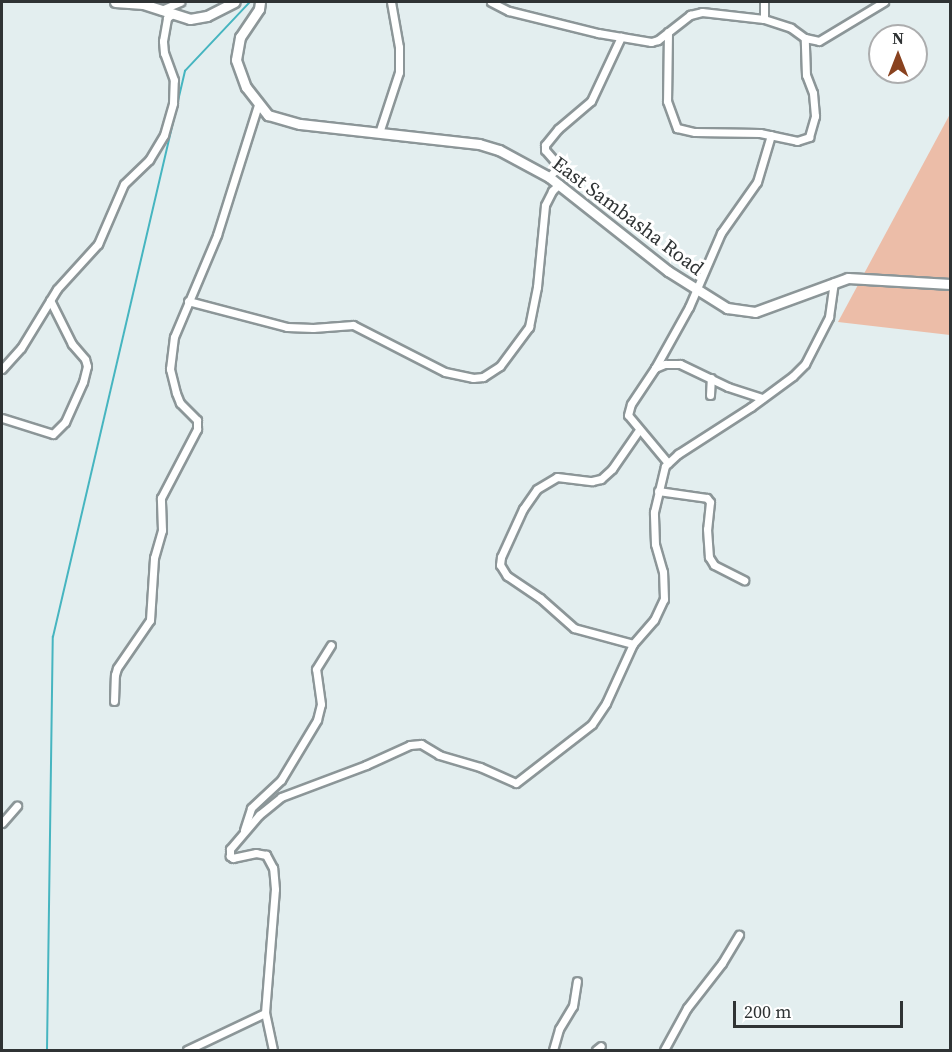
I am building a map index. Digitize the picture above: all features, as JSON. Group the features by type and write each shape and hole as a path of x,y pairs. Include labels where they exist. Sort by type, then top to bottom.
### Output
{"street":[{"path":"115,2 161,10 171,15 197,18 235,2"},
{"path":"161,10 180,2"},
{"name":"East Sambasha Road","path":"260,2 260,9 243,30 236,49 239,70 258,105 268,115 287,122 479,144 499,150 549,177 668,272 727,308 755,312 793,300 834,282 859,277 951,284"},
{"path":"379,133 399,72 399,47 391,2"},
{"path":"491,2 509,11 651,42 690,15 702,12 764,19 791,28 813,41 824,39 884,2"},
{"path":"764,2 764,19"},
{"path":"2,369 21,348 63,281 99,244 123,185 149,160 166,131 172,109 174,86 163,41 167,18 171,15"},
{"path":"668,32 667,101 677,128 695,132 746,132 797,141 809,137 812,132 815,103 806,75 805,38"},
{"path":"549,177 559,166 545,150 545,145 558,129 591,101 621,37"},
{"path":"114,701 117,668 150,620 154,558 162,530 161,498 197,429 196,420 180,403 170,369 174,337 218,235 258,105"},
{"path":"668,463 629,417 629,408 655,368 696,290 721,233 757,182 771,135"},
{"path":"189,301 287,327 353,325 445,372 473,378 491,375 529,327 537,287 545,205 552,191 559,184"},
{"path":"273,1050 265,1013 274,880 270,860 267,855 256,853 230,856 230,849 274,801 290,792 366,765 416,744 448,759 480,767 510,782 522,782 592,724 606,703 633,644 654,620 664,599 663,572 655,544 654,512 658,491 668,463 688,446 793,376 810,356 829,317 834,282"},
{"path":"2,418 53,434 65,422 83,382 86,361 67,337 50,300"},
{"path":"655,368 665,364 680,364 762,398"},
{"path":"710,395 711,378"},
{"path":"633,644 574,628 540,598 507,576 500,565 501,557 522,509 537,489 557,477 592,481 601,479 612,469 639,430"},
{"path":"658,491 707,498 710,502 707,529 709,557 714,565 744,579"},
{"path":"243,833 251,808 281,780 317,720 321,704 316,669 331,645"},
{"path":"2,823 17,806"},
{"path":"664,1050 687,1008 722,963 739,934"},
{"path":"553,1050 559,1029 573,1006 577,981"},
{"path":"187,1050 265,1013"}],"shaded area":[{"path":"950,114 950,335 838,322"}],"waterway":[{"path":"47,1050 53,637 185,71 250,2"}]}
